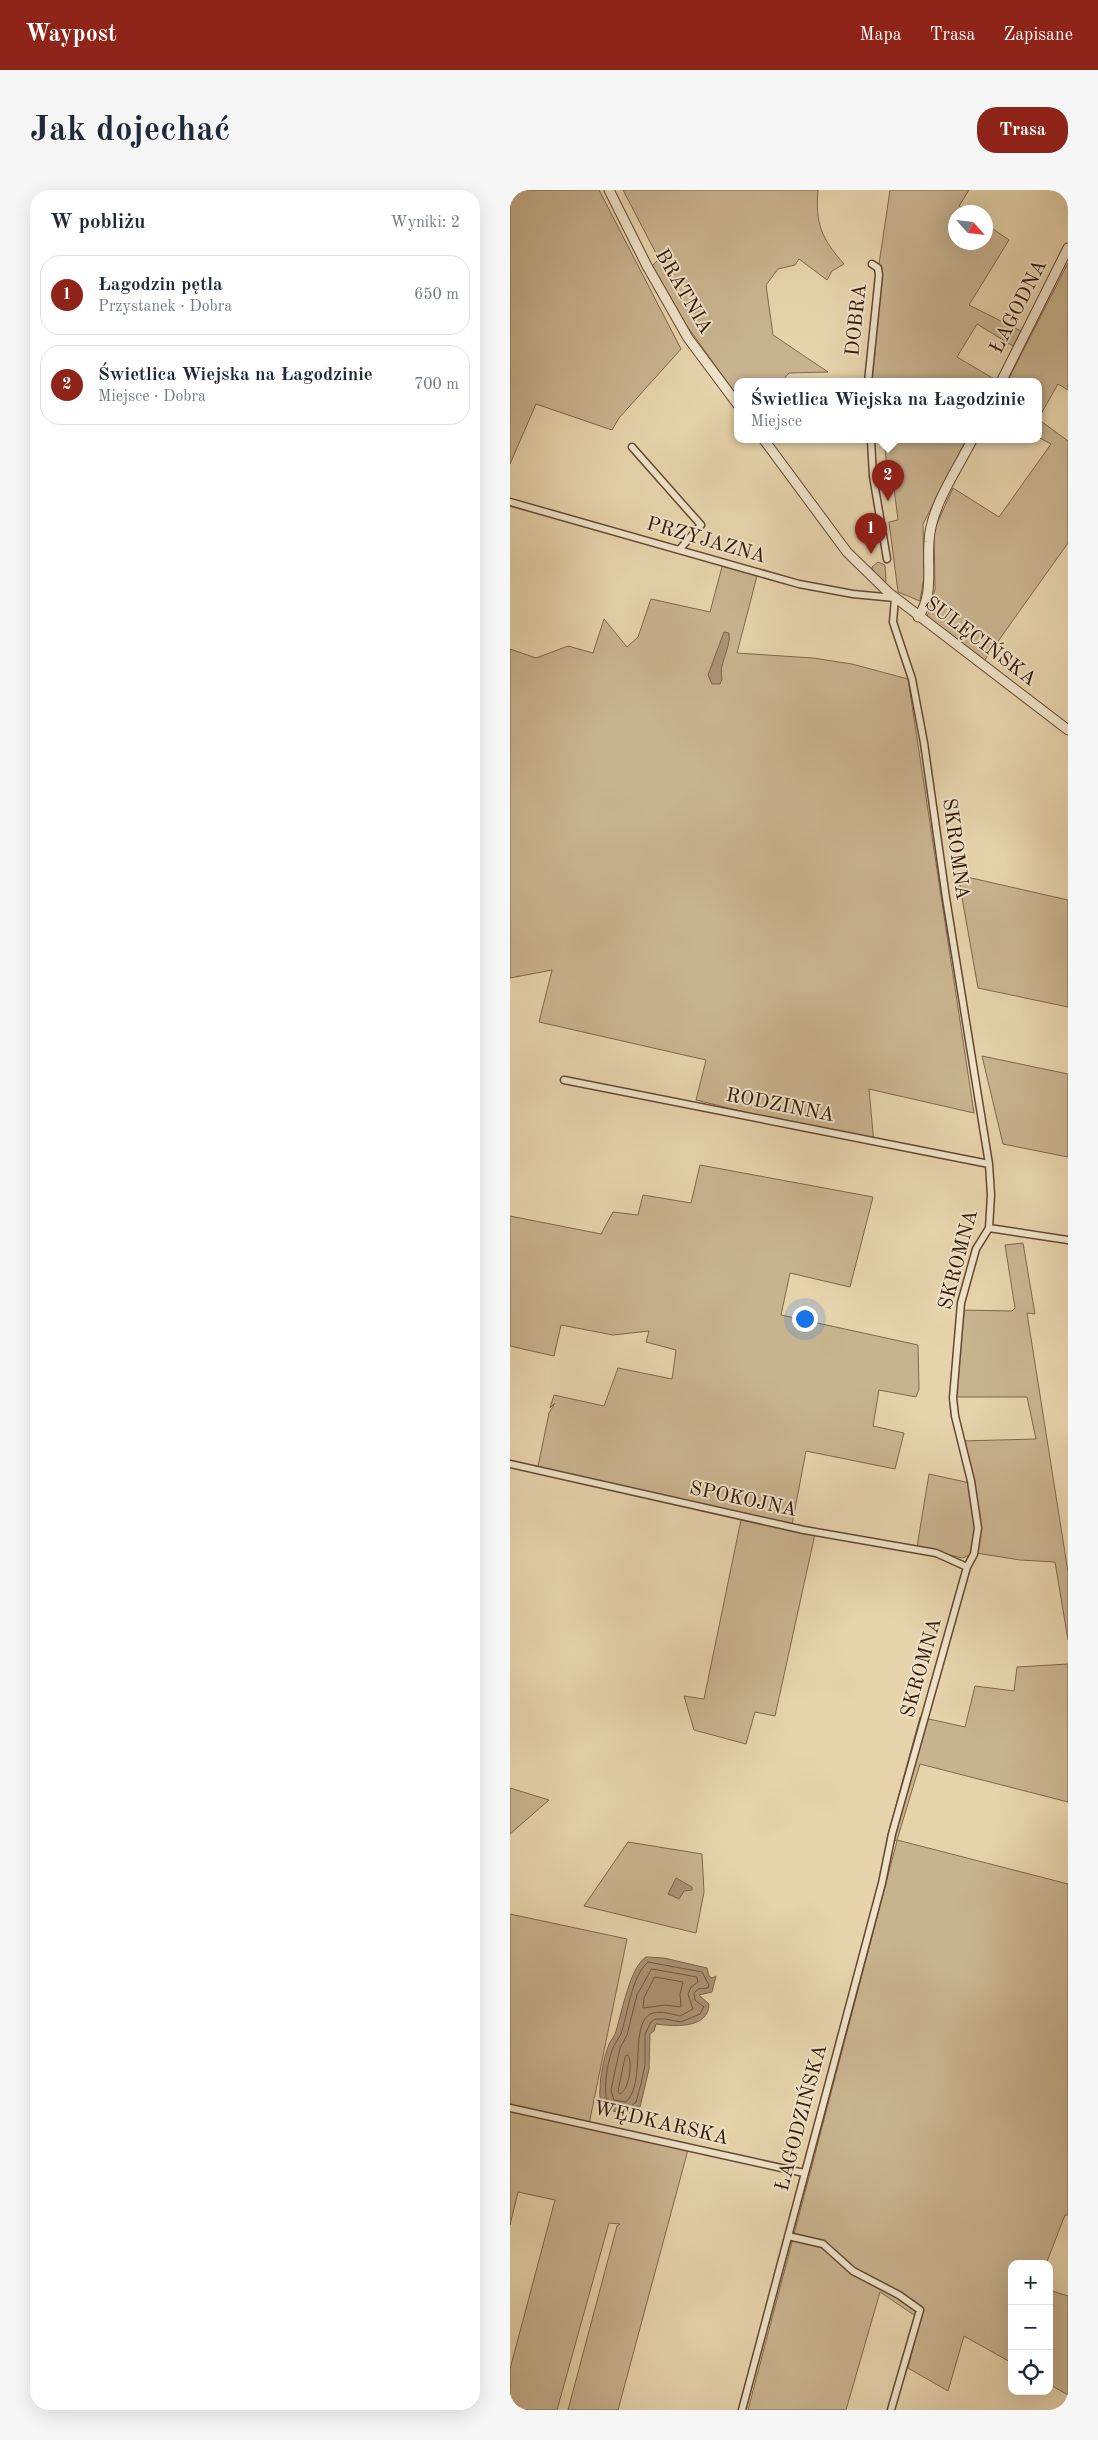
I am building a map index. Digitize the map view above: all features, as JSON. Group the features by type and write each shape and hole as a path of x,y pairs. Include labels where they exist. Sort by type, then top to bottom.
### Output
{"street":[{"name":"BRATNIA","path":"609,190 647,266 688,338 734,400"},
{"name":"ŁAGODNA","path":"1003,378 1068,248"},
{"name":"DOBRA","path":"868,378 879,275 878,268 872,264"},
{"name":"SULĘCIŃSKA","path":"766,443 847,552 868,573 895,598 1068,730"},
{"path":"871,443 873,476 887,560"},
{"path":"918,616 924,609 928,591 929,542 932,522 971,443"},
{"path":"632,447 701,525 679,550"},
{"name":"PRZYJAZNA","path":"510,502 799,584 853,594 895,598"},
{"name":"SKROMNA","path":"892,1834 967,1567 974,1554 978,1528 971,1481 952,1398 961,1303 976,1249 989,1228 991,1195 989,1164 947,908 924,743 912,679 893,622 895,598"},
{"name":"RODZINNA","path":"564,1080 989,1164"},
{"path":"989,1228 1068,1240"},
{"name":"SPOKOJNA","path":"510,1464 804,1530 936,1552 967,1567"},
{"name":"ŁAGODZIŃSKA","path":"742,2410 882,1883 892,1834"},
{"name":"WĘDKARSKA","path":"510,2108 804,2173"},
{"path":"788,2236 811,2239 823,2244 853,2271 899,2295 920,2310 891,2410"}],"shaded area":[{"path":"510,190 599,190 681,349 619,418 612,430 536,404 510,464"},
{"path":"623,190 818,190 819,222 825,239 844,264 832,271 827,280 799,259 795,265 778,269 766,285 773,335 828,372 789,373 785,378 734,378 734,391 687,326 652,266 659,259"},
{"path":"890,190 969,190 960,205 948,205 948,250 993,250 993,229 1009,240 969,305 1021,331 1013,346 977,324 957,357 993,378 871,378 871,369 875,355 878,271"},
{"path":"1068,263 1068,390 1058,384 1042,412 1042,378 1009,378"},
{"path":"1042,422 1068,441 1068,543 984,661 927,617 935,589 934,530 953,488 999,517 1051,444 1042,439"},
{"path":"884,443 964,443 923,524 924,577 920,601 898,592 889,522 898,520 893,480 879,481 878,471 887,467"},
{"path":"878,562 885,565 886,581 883,582 873,571 872,567"},
{"path":"723,563 758,572 737,653 813,658 852,664 908,679 974,1113 869,1089 874,1144 696,1100 706,1060 539,1022 552,970 510,978 510,649 536,658 568,646 593,653 604,619 627,647 638,637 651,599 710,612"},
{"path":"958,875 1068,900 1068,1007 978,988"},
{"path":"982,1056 1068,1074 1068,1157 1003,1144"},
{"path":"700,1165 873,1197 850,1287 790,1273 781,1315 918,1345 919,1389 916,1397 879,1390 873,1426 904,1433 895,1469 806,1451 791,1530 815,1534 775,1716 755,1712 746,1744 694,1730 684,1696 704,1699 742,1515 537,1471 549,1413 555,1403 550,1408 554,1395 604,1406 618,1368 672,1379 676,1350 646,1342 649,1331 613,1335 561,1325 554,1356 510,1346 510,1216 601,1234 613,1212 638,1215 643,1195 691,1203"},
{"path":"1023,1243 1035,1314 1027,1313 1068,1572 1068,1640 1055,1562 1020,1560 976,1553 962,1558 917,1547 929,1474 970,1483 961,1441 1036,1439 1027,1397 952,1397 954,1347 960,1310 1012,1311 1015,1308 1005,1245"},
{"path":"1068,1664 1068,1802 920,1764 897,1840 1068,1884 1068,2215 1065,2215 1048,2260 1008,2260 1008,2361 964,2336 948,2391 908,2368 920,2319 880,2292 846,2410 748,2410 897,1841 887,1838 920,1717 965,1727 975,1686 1014,1691 1017,1667"},
{"path":"510,1788 549,1800 510,1834"},
{"path":"628,1842 702,1854 704,1892 696,1933 584,1906"},
{"path":"510,1914 627,1939 589,2124 689,2146 618,2410 568,2410 617,2226 620,2224 609,2223 557,2410 510,2410 510,2369 555,2200 518,2192 510,2225"},
{"path":"1053,2291 1068,2296 1068,2395 1053,2386"}],"water":[{"path":"724,632 729,633 729,639 722,667 722,679 720,684 712,684 708,675"},
{"path":"676,1878 692,1887 692,1890 684,1891 679,1899 668,1894"},
{"path":"646,1957 664,1958 707,1968 709,1976 712,1978 716,1976 712,1992 699,1995 709,2004 703,2018 688,2024 656,2024 654,2031 650,2034 649,2069 640,2107 636,2107 631,2113 619,2113 605,2108 601,2102 600,2093 604,2061 635,1970"}],"place":[{"name":"Świetlica Wiejska na Łagodzinie","path":"888,501"},
{"name":"Łagodzin pętla","path":"871,554"}]}
